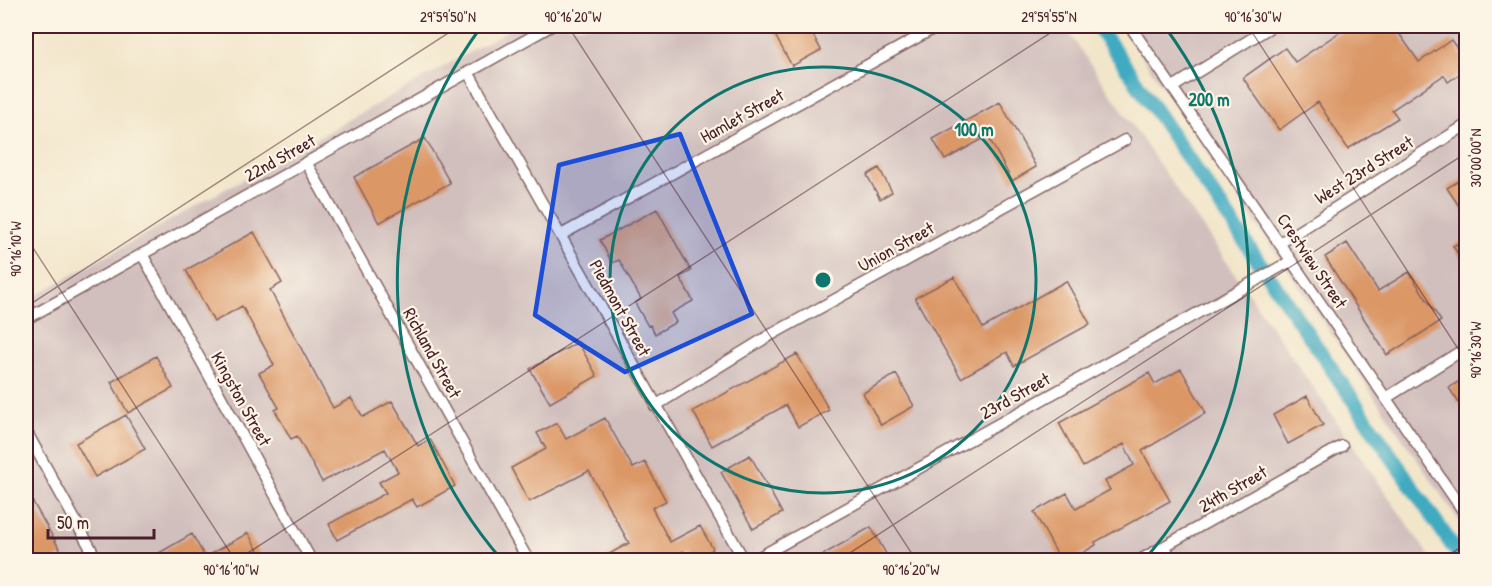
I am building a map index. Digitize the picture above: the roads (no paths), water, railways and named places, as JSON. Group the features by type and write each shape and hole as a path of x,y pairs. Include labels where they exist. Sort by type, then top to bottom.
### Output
{"street":[{"name":"22nd Street","path":"26,319 551,26"},
{"name":"Hamlet Street","path":"561,235 938,26"},
{"name":"Crestview Street","path":"1130,26 1467,515"},
{"path":"1173,87 1272,26"},
{"name":"Piedmont Street","path":"468,72 744,561"},
{"name":"West 23rd Street","path":"1280,243 1467,125"},
{"name":"Union Street","path":"655,406 768,337 1125,140"},
{"name":"Richland Street","path":"306,162 528,561"},
{"name":"Kingston Street","path":"142,254 310,561"},
{"name":"23rd Street","path":"754,561 1291,261"},
{"path":"1386,398 1467,348"},
{"path":"26,431 97,561"},
{"name":"24th Street","path":"1140,561 1342,446"},
{"path":"1165,547 1172,561"}],"waterway":[{"path":"1098,26 1462,560"}]}
